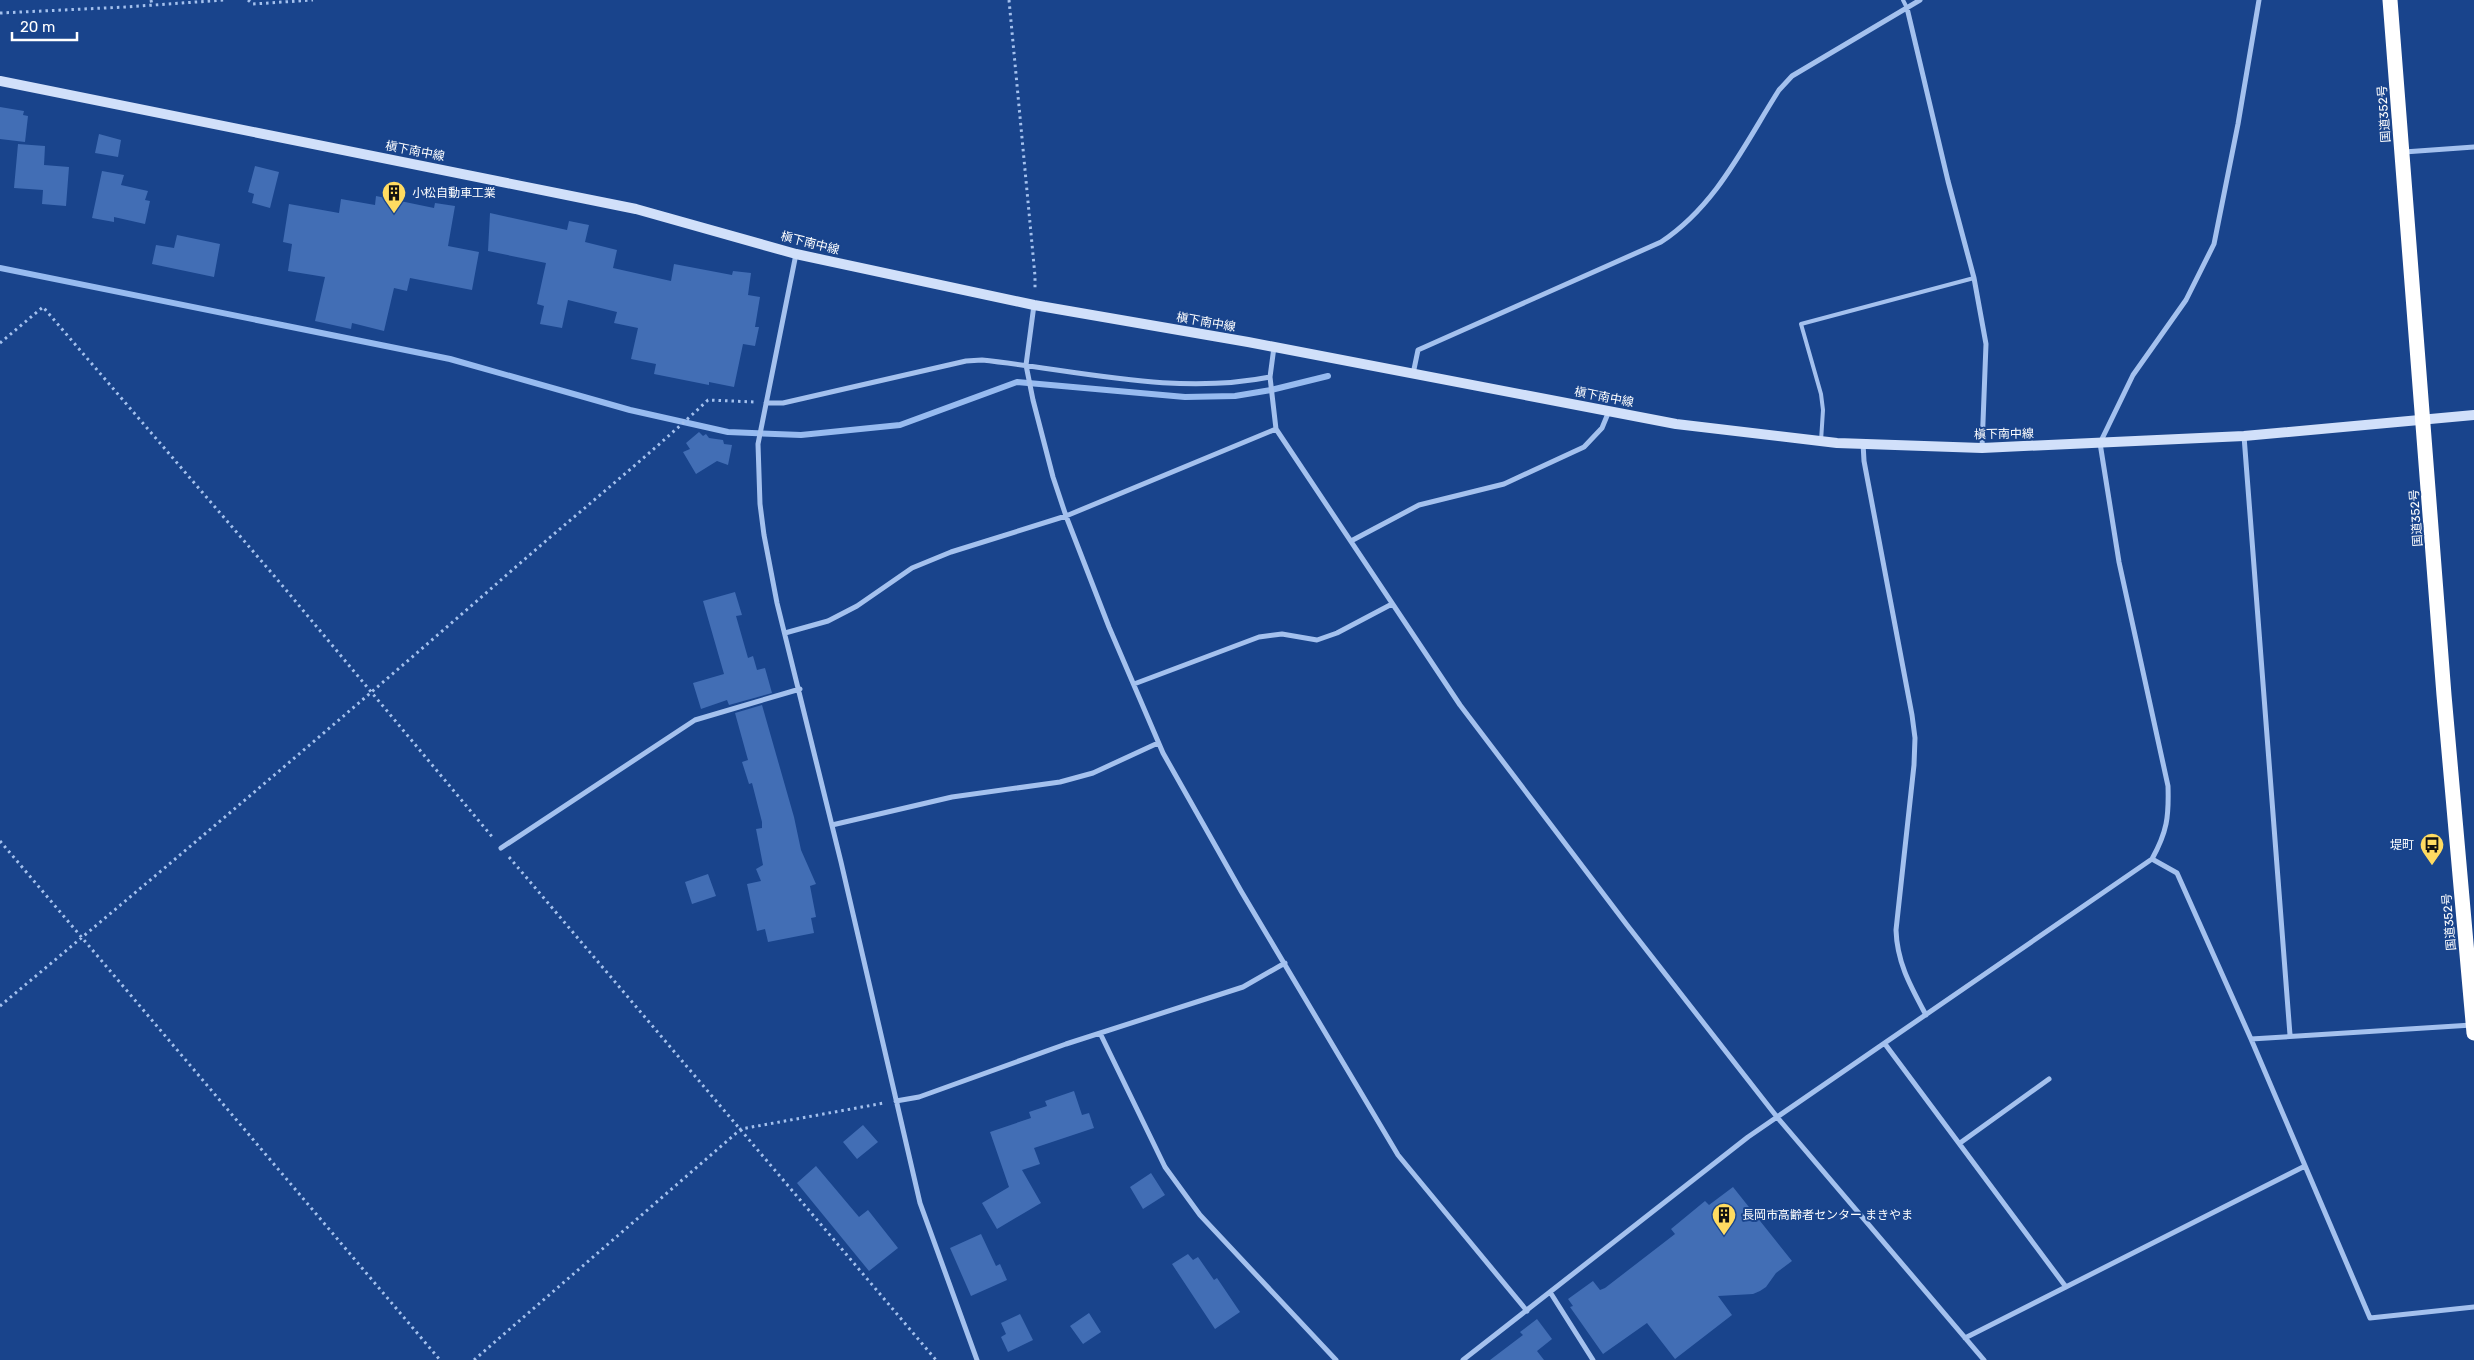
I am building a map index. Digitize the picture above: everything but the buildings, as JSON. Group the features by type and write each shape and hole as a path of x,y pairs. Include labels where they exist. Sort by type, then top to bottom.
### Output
{"highway":[{"name":"国道352号","path":"2390,0 2444,695 2474,1033"}],"main road":[{"name":"槇下南中線","path":"0,81 636,208 796,254 1034,305 1274,347 1676,424 1821,441 1982,448 2244,436 2474,414"}],"street":[{"path":"1413,374 1418,350 1661,242 1683,228 1705,206 1779,90 1792,76 1920,0"},
{"path":"1463,1360 1777,1116 1885,1044 2152,859 2163,839 2168,824 2168,786 2118,562 2100,443 2134,375 2186,300 2214,244 2238,124 2258,0"},
{"path":"1907,8 1945,172 1974,278 1987,358 1982,448"},
{"path":"2401,152 2474,147"},
{"path":"796,254 758,444 760,504 777,603 800,689 920,1203 977,1360"},
{"path":"1034,305 1026,365 1035,408 1066,516 1109,628 1158,743 1241,892 1398,1155 1527,1311"},
{"path":"1274,347 1270,377 1276,429 1460,705 1671,982 1777,1116 1984,1360"},
{"path":"766,403 783,403 966,361 982,360 1163,383 1247,382 1270,377"},
{"path":"1351,541 1419,505 1504,484 1584,447 1602,428 1610,411"},
{"path":"786,632 828,621 857,606 912,568 951,552 1066,516 1276,429"},
{"path":"2244,436 2290,1035"},
{"path":"1863,443 1864,461 1915,738 1896,947 1906,979 1926,1015"},
{"path":"1134,684 1259,637 1282,634 1317,640 1337,633 1392,604"},
{"path":"501,848 695,720 800,689"},
{"path":"832,825 952,797 1060,782 1093,773 1158,743"},
{"path":"2152,859 2177,873 2251,1039 2370,1318 2474,1307"},
{"path":"896,1101 919,1097 1100,1033 1243,987 1285,963"},
{"path":"2251,1039 2290,1035 2474,1025"},
{"path":"1100,1033 1165,1166 1200,1215 1336,1360"},
{"path":"1885,1044 2066,1287"},
{"path":"1960,1143 2049,1079"},
{"path":"1965,1338 2305,1166"},
{"path":"1550,1292 1593,1360"}],"lane":[{"path":"1903,0 1907,8"},
{"path":"1821,441 1823,410 1821,394 1801,324 1974,278"}],"path":[{"path":"151,0 152,5"},
{"path":"0,13 224,0"},
{"path":"248,0 253,4 313,0"},
{"path":"1008,0 1035,276 1034,305"},
{"path":"0,343 43,307 936,1360"},
{"path":"0,1006 371,693 667,438 708,400 766,403"},
{"path":"0,841 440,1360"},
{"path":"474,1360 741,1129 896,1101"}],"waterway":[{"path":"0,268 450,359 630,410 728,432 801,435 900,425 1017,382 1185,397 1235,396 1271,390 1328,376"}],"place":[{"name":"小松自動車工業","path":"394,214"},
{"name":"堤町","path":"2432,866"},
{"name":"長岡市高齢者センター まきやま","path":"1724,1236"}]}
